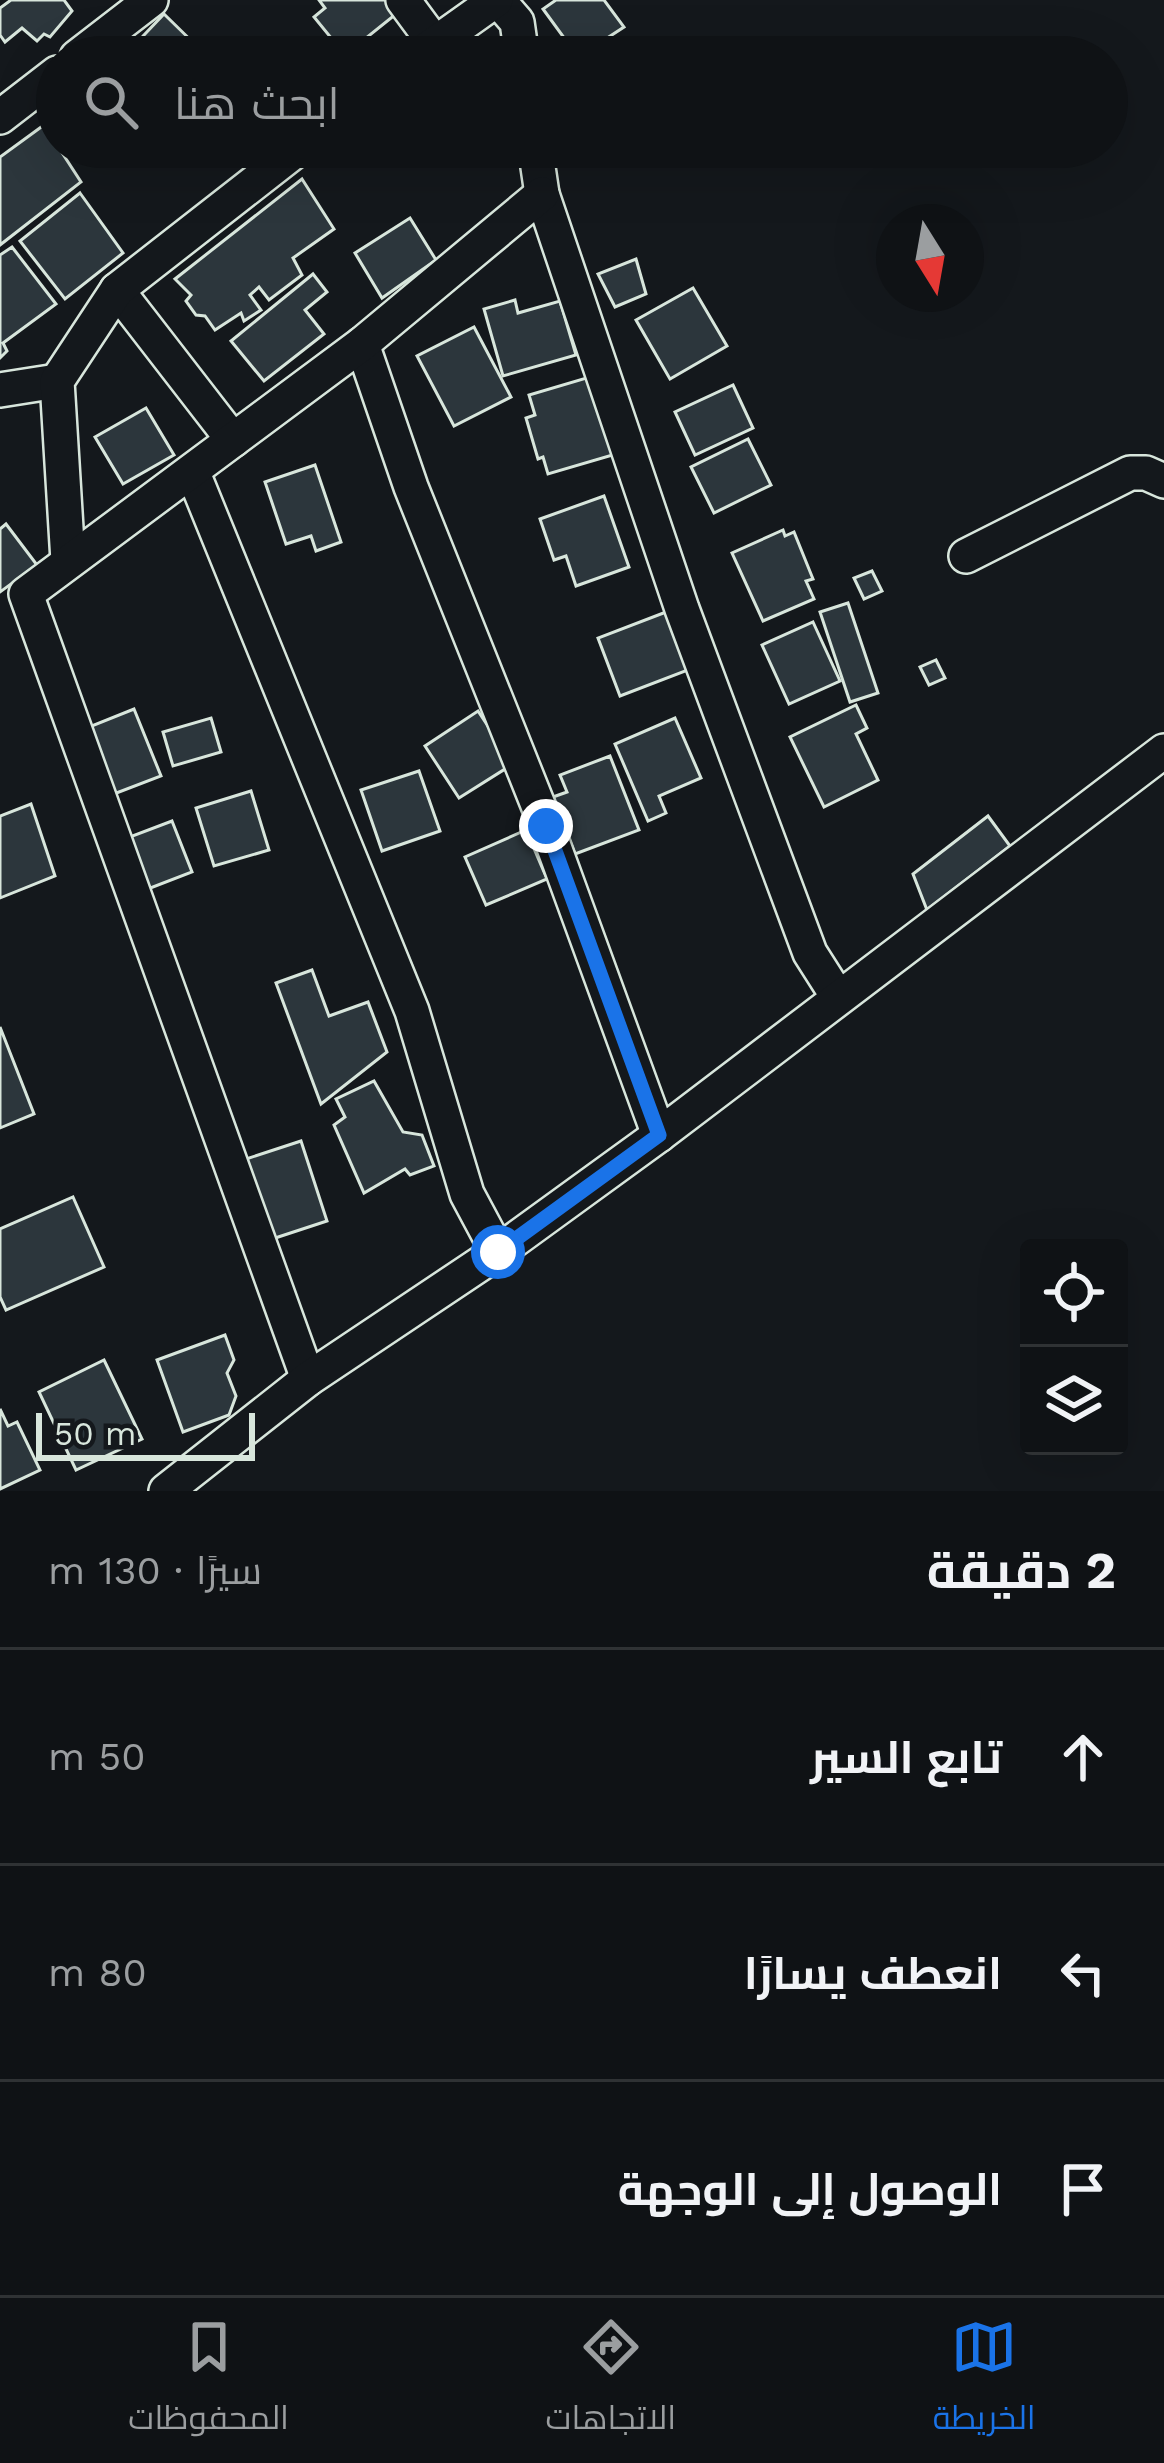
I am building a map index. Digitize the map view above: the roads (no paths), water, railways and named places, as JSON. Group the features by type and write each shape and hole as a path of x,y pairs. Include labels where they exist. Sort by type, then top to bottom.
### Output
{"street":[{"path":"104,36 151,0"},
{"path":"403,0 419,36"},
{"path":"445,36 497,0 517,22 519,36"},
{"path":"0,117 36,89"},
{"path":"68,561 57,381 118,290 273,168"},
{"path":"538,168 542,194 682,609 810,953 838,997"},
{"path":"308,1378 26,594 362,344 542,194"},
{"path":"118,290 233,440"},
{"path":"362,344 411,487 546,826 659,1135"},
{"path":"0,390 57,381"},
{"path":"194,473 412,1011 467,1194 498,1252"},
{"path":"965,556 1130,473 1146,473 1164,481"},
{"path":"166,1491 308,1378 498,1252 659,1135 1164,751"}]}
